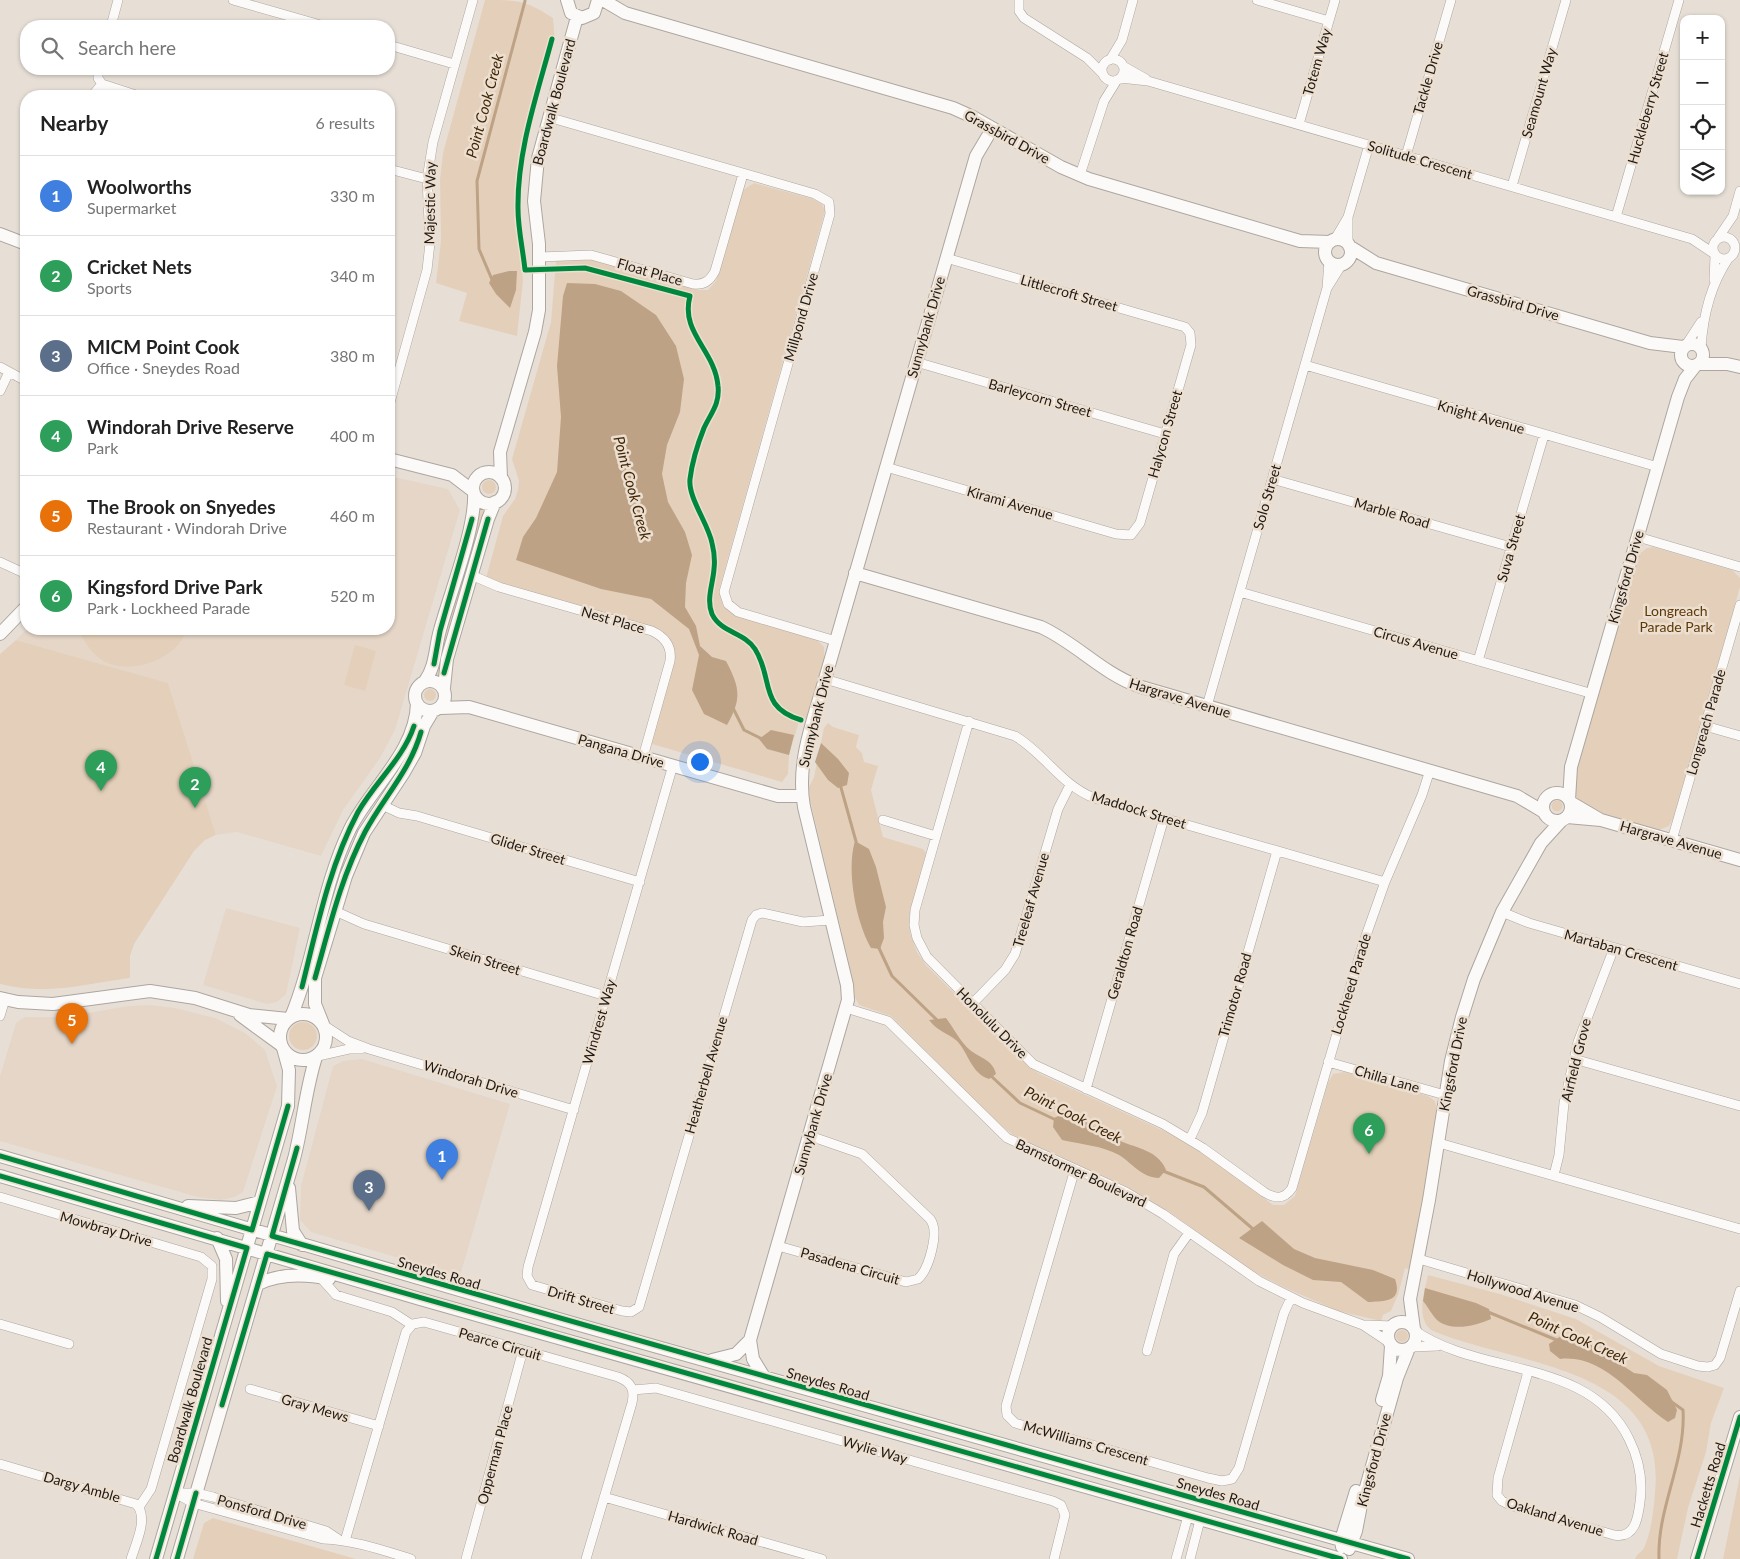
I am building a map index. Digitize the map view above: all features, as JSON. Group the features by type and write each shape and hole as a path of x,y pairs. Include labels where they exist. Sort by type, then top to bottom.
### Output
{"street":[{"path":"113,20 118,0"},
{"path":"233,0 303,20"},
{"name":"Majestic Way","path":"395,384 426,270 430,243 427,179 433,142 473,0"},
{"path":"567,0 568,10 577,17"},
{"path":"594,13 598,0"},
{"name":"Grassbird Drive","path":"602,0 625,13 946,106 974,117 1098,183 1300,241 1327,259"},
{"path":"1019,0 1019,11 1024,18 1088,58 1110,80 1119,79"},
{"path":"1104,101 1103,67 1122,40 1134,0"},
{"path":"1257,0 1328,21"},
{"name":"Totem Way","path":"1299,124 1335,0"},
{"name":"Tackle Drive","path":"1406,156 1451,0"},
{"name":"Seamount Way","path":"1512,186 1566,0"},
{"name":"Huckleberry Street","path":"1616,217 1679,0"},
{"name":"Grassbird Drive","path":"577,17 586,18 594,13 625,13"},
{"name":"Boardwalk Boulevard","path":"501,478 500,452 535,332 539,310 540,257 534,187 538,158 577,17"},
{"path":"1080,175 1104,101 1124,73 1122,40"},
{"path":"395,47 454,64"},
{"path":"1088,58 1108,61 1116,60 1123,65"},
{"name":"Solitude Crescent","path":"1123,65 1148,80"},
{"path":"98,75 102,84 120,90"},
{"name":"Solitude Crescent","path":"1119,79 1148,80 1692,239 1717,239"},
{"path":"97,90 102,84"},
{"name":"Millpond Drive","path":"548,117 821,196 829,202 831,211 725,582 724,596 731,607 742,614 836,641"},
{"name":"Sunnybank Drive","path":"750,1340 810,1136 848,996 802,796 804,759 855,573 976,156 992,128"},
{"path":"1348,218 1325,248 1327,259 1335,265 1345,263 1351,254 1348,218 1368,145"},
{"path":"395,171 427,179"},
{"name":"Float Place","path":"540,257 591,255 693,284 703,284 710,279 715,271 743,174"},
{"path":"1691,355 1714,280 1712,245 1733,216 1740,191"},
{"path":"1714,280 1733,257 1736,245 1733,216"},
{"path":"0,234 20,242"},
{"path":"1717,239 1728,237 1736,245"},
{"name":"Solitude Crescent","path":"1692,239 1714,254"},
{"path":"1333,240 1342,240 1349,245"},
{"name":"Grassbird Drive","path":"1300,241 1333,240"},
{"name":"Grassbird Drive","path":"1349,245 1376,263"},
{"path":"1714,254 1721,259 1733,257"},
{"name":"Littlecroft Street","path":"946,258 1178,325 1190,333"},
{"name":"Solo Street","path":"1207,706 1327,288 1327,259"},
{"name":"Grassbird Drive","path":"1345,263 1376,263 1691,355 1740,367"},
{"name":"Solo Street","path":"1327,288 1345,263"},
{"path":"1691,355 1703,320"},
{"name":"Halycon Street","path":"1133,533 1140,523 1191,345 1190,333"},
{"name":"Kingsford Drive","path":"1551,795 1558,789 1571,767 1691,355"},
{"name":"Barleycorn Street","path":"916,362 1165,434"},
{"name":"Knight Avenue","path":"1305,365 1658,467"},
{"path":"0,367 20,378"},
{"path":"0,391 9,372"},
{"name":"Suva Street","path":"1478,661 1544,435"},
{"name":"Boardwalk Boulevard","path":"481,474 500,452"},
{"path":"176,1559 289,1178 300,1135 306,1091 317,1056 326,1042 324,1025 315,1006 314,987 334,915 353,858 384,802 410,763 424,726 445,700 444,689 447,659 488,519 495,502 504,492 501,478 492,472 452,475 395,461"},
{"name":"Kirami Avenue","path":"886,468 1116,534 1128,536 1133,533"},
{"path":"282,1047 280,1031 289,1018 302,987 326,891 341,848 359,810 406,744 414,726 417,703 416,690 426,681 432,670 440,631 472,519 474,482 481,474"},
{"path":"452,475 485,503 495,502"},
{"name":"Marble Road","path":"1272,479 1511,547"},
{"path":"1638,537 1740,567"},
{"path":"0,562 20,571"},
{"name":"Hargrave Avenue","path":"855,573 1041,627 1063,639 1118,678 1207,706 1517,796 1545,813"},
{"name":"Nest Place","path":"470,579 652,631 667,642 670,661 643,757"},
{"name":"Circus Avenue","path":"1240,592 1593,694"},
{"name":"Longreach Parade","path":"1672,840 1739,610"},
{"path":"0,634 11,626 20,615"},
{"name":"Maddock Street","path":"825,679 1007,732 1024,741 1070,784 1094,798 1385,882"},
{"path":"426,681 436,681 444,689"},
{"name":"Pangana Drive","path":"444,689 469,707"},
{"path":"417,703 424,710 436,709"},
{"name":"Pangana Drive","path":"436,709 469,707 778,796 802,796"},
{"name":"Honolulu Drive","path":"969,721 917,902 914,918 919,945 927,957 972,1004 1033,1064 1148,1116 1190,1139 1264,1192 1279,1198"},
{"path":"1705,726 1740,736"},
{"name":"Windrest Way","path":"528,1279 528,1267 640,882 672,765"},
{"name":"Kingsford Drive","path":"1570,801 1571,767"},
{"name":"Lockheed Parade","path":"1279,1198 1288,1193 1293,1184 1363,944 1385,882 1422,795 1430,770"},
{"name":"Treeleaf Avenue","path":"972,1004 1005,970 1015,954 1058,809 1070,784"},
{"path":"1562,794 1570,801 1571,810 1565,818 1552,820 1545,813 1544,802 1551,795 1562,794"},
{"name":"Hargrave Avenue","path":"1517,796 1551,795"},
{"name":"Hargrave Avenue","path":"1570,801 1601,820"},
{"name":"Glider Street","path":"384,802 417,816 640,882"},
{"name":"Kingsford Drive","path":"1541,843 1545,813"},
{"name":"Geraldton Road","path":"1086,1089 1164,818"},
{"name":"Kingsford Drive","path":"1395,1325 1410,1299 1419,1259 1446,1095 1462,1017 1474,979 1502,912 1541,843 1565,818"},
{"name":"Hargrave Avenue","path":"1565,818 1601,820 1740,860"},
{"path":"883,820 936,836"},
{"name":"Trimotor Road","path":"1190,1139 1202,1113 1277,850"},
{"name":"Martaban Crescent","path":"1502,912 1523,921 1740,984"},
{"name":"Heatherbell Avenue","path":"637,1310 641,1303 752,920 756,915 762,913 802,922 831,920"},
{"name":"Skein Street","path":"334,915 606,996"},
{"name":"Airfield Grove","path":"1554,1175 1559,1154 1564,1103 1574,1059 1589,1010 1614,948"},
{"path":"0,1016 2,999 53,1004 150,991 195,998 236,1012 258,1017 289,1018 304,1013 312,1015 324,1025"},
{"name":"Barnstormer Boulevard","path":"846,1008 888,1021 1007,1138 1139,1199 1240,1270 1291,1298 1363,1324 1390,1344"},
{"path":"236,1012 294,1058 308,1060 317,1056"},
{"name":"Windorah Drive","path":"324,1025 348,1041 369,1049 574,1110"},
{"name":"Boardwalk Boulevard","path":"156,1559 290,1097 289,1070 282,1047"},
{"name":"Windorah Drive","path":"317,1056 349,1049 369,1049"},
{"path":"1574,1059 1740,1106"},
{"name":"Chilla Lane","path":"1328,1062 1446,1095"},
{"name":"Pasadena Circuit","path":"778,1246 906,1282 913,1282 921,1277 929,1254 935,1233 930,1218 862,1154 810,1136"},
{"path":"1439,1143 1740,1229"},
{"name":"Sneydes Road","path":"0,1156 706,1361 1408,1559"},
{"name":"McWilliams Crescent","path":"1075,1169 1006,1406 1007,1415 1015,1423 1208,1478 1222,1481 1232,1479 1239,1468 1284,1313 1291,1298"},
{"path":"0,1176 217,1238 317,1272 381,1287 1342,1559 1347,1542"},
{"path":"289,1178 292,1223 296,1238 302,1244"},
{"name":"Mowbray Drive","path":"0,1198 202,1257 210,1263 213,1277 149,1493 139,1507"},
{"path":"163,1204 236,1208 260,1202"},
{"path":"1147,1351 1174,1254 1189,1233"},
{"path":"217,1238 226,1259 227,1315"},
{"name":"Hollywood Avenue","path":"1419,1259 1575,1305 1600,1317 1661,1354 1704,1367 1715,1365 1720,1358 1740,1291"},
{"path":"258,1284 273,1277 317,1272"},
{"path":"317,1272 336,1295 392,1312 412,1325 406,1332 379,1426 342,1540"},
{"name":"Drift Street","path":"528,1279 536,1287 627,1312 637,1310"},
{"path":"444,1286 456,1303 490,1318"},
{"name":"Kingsford Drive","path":"1410,1299 1414,1329"},
{"name":"Pearce Circuit","path":"412,1325 420,1322 427,1323 523,1350 621,1379 630,1383 633,1390"},
{"path":"1441,1346 1399,1350 1390,1344 1388,1334 1395,1325 1405,1323 1441,1346 1528,1372"},
{"path":"0,1324 69,1344"},
{"name":"Barnstormer Boulevard","path":"1363,1324 1395,1325"},
{"path":"1410,1348 1416,1339 1414,1329"},
{"path":"706,1361 734,1355 750,1340"},
{"path":"750,1340 753,1359 764,1377"},
{"name":"Kingsford Drive","path":"1347,1542 1385,1389 1390,1344"},
{"name":"Kingsford Drive","path":"1347,1542 1397,1378 1410,1348"},
{"name":"Opperman Place","path":"466,1559 523,1350"},
{"name":"Oakland Avenue","path":"1528,1372 1570,1384 1588,1393 1611,1411 1628,1436 1638,1464 1641,1490 1636,1523 1632,1531 1623,1536 1512,1506 1502,1501 1497,1495 1498,1478 1528,1372"},
{"name":"Wylie Way","path":"633,1390 656,1388 1053,1501 1061,1505 1065,1515 1054,1559"},
{"name":"Gray Mews","path":"250,1389 379,1426"},
{"path":"586,1559 632,1403 633,1390"},
{"name":"Hacketts Road","path":"1697,1559 1740,1417"},
{"name":"Dargy Amble","path":"0,1464 130,1501 139,1507 142,1521 131,1559"},
{"name":"Ponsford Drive","path":"175,1493 326,1531 342,1540 364,1544 412,1559"},
{"name":"Hardwick Road","path":"604,1497 822,1559"},
{"path":"1176,1559 1188,1516 1198,1500"},
{"path":"1190,1559 1200,1520 1198,1500"}],"shaded area":[{"path":"395,477 448,489 460,510 395,730 380,758 343,810 321,856 237,832 216,835 168,683 16,640 21,635 395,635"},
{"path":"226,908 300,928 286,994 277,1002 267,1004 203,985"},
{"path":"150,1005 175,1008 215,1018 245,1033 265,1050 277,1086 243,1192 235,1197 221,1200 198,1197 0,1141 0,1076 16,1023 25,1017 65,1017 128,1006"},
{"path":"362,1059 510,1104 460,1276 311,1232 300,1220 301,1186 333,1066 343,1061"}],"green space":[{"path":"485,0 521,2 553,18 555,42 521,158 517,210 523,281 517,336 459,321 467,293 436,283 441,240 440,179 443,153"},
{"path":"754,183 813,199 822,204 825,211 719,590 723,605 734,615 816,639 824,647 824,660 807,719 800,718 789,755 788,774 782,782 652,744 675,656 672,642 662,631 486,578 503,516 515,499 518,490 519,481 512,459 551,322 556,261 592,260 699,290 708,290 716,281 743,190"},
{"path":"489,480 494,482 496,487 494,492 489,494 484,492 482,487 484,482"},
{"path":"478,505 487,508 460,597 454,595"},
{"name":"Longreach Parade Park","path":"1653,547 1732,570 1740,578 1740,587 1673,819 1669,826 1659,830 1602,813 1575,797 1578,764 1639,554 1647,548"},
{"path":"454,598 459,599 440,677 434,675"},
{"path":"81,635 185,635 178,645 161,658 129,667 108,663 99,658"},
{"path":"16,640 168,683 216,835 205,840 194,851 134,944 130,956 130,978 50,989 34,989 0,984 0,654"},
{"path":"355,645 376,651 365,691 344,685"},
{"path":"428,689 432,689 436,695 432,701 428,701 424,697 424,693"},
{"path":"828,723 833,727 859,735 856,747 862,753 864,762 878,766 871,790 883,837 923,849 926,853 909,917 910,933 917,952 926,965 1029,1067 1040,1074 1173,1135 1221,1165 1273,1205 1284,1205 1295,1196 1328,1083 1333,1074 1344,1072 1428,1096 1435,1101 1438,1113 1411,1270 1405,1268 1398,1295 1391,1311 1383,1315 1381,1321 1338,1311 1281,1286 1252,1271 1172,1214 1127,1187 1013,1135 991,1117 891,1016 859,1005 855,997 853,980 810,800 809,787 814,777 824,728"},
{"path":"1557,800 1563,806 1557,812 1551,806"},
{"path":"303,1022 313,1026 317,1036 313,1046 303,1050 293,1046 289,1036 293,1026"},
{"path":"1428,1275 1500,1294 1576,1319 1659,1366 1724,1388 1711,1423 1706,1452 1688,1508 1677,1559 1635,1559 1644,1548 1649,1535 1655,1492 1652,1450 1637,1418 1611,1394 1578,1376 1541,1363 1464,1342 1431,1330 1426,1325 1422,1312"},
{"path":"1402,1330 1408,1336 1402,1342 1396,1336"},
{"path":"1740,1475 1740,1559 1723,1559"},
{"path":"213,1518 356,1559 193,1559 204,1523"}],"water":[{"path":"517,271 516,290 510,308 496,294 489,283 493,275"},
{"path":"567,283 595,284 621,291 656,315 676,346 684,379 680,412 667,445 662,474 668,502 685,532 692,555 686,583 685,607 696,626 700,646 712,657 726,661 736,686 737,700 727,725 704,714 692,690 699,655 689,629 651,599 601,589 516,560 523,537 536,518 557,472 561,417 557,366 563,296"},
{"path":"771,730 794,735 789,755 767,749 759,739"},
{"path":"821,743 838,759 849,773 847,785 838,788 828,780 815,762"},
{"path":"855,841 869,849 876,867 886,907 883,922 884,938 880,949 871,948 857,910 852,881 852,853"},
{"path":"946,1018 967,1047 989,1062 996,1074 989,1079 978,1072 957,1041 929,1020"},
{"path":"1067,1112 1079,1117 1111,1137 1157,1157 1166,1170 1159,1178 1147,1176 1113,1152 1099,1147 1062,1140 1053,1127 1054,1118"},
{"path":"1262,1221 1294,1249 1315,1258 1373,1270 1395,1279 1397,1292 1391,1299 1368,1302 1341,1282 1313,1280 1283,1265 1239,1238"},
{"path":"1425,1288 1476,1303 1489,1309 1491,1319 1463,1327 1443,1324 1435,1318 1423,1301"},
{"path":"1561,1336 1579,1337 1634,1373 1647,1375 1667,1390 1677,1410 1675,1418 1668,1422 1605,1371 1576,1359 1560,1359 1550,1351 1549,1344"}],"waterway":[{"name":"Point Cook Creek","path":"493,282 479,249 477,181 525,1"},
{"name":"Point Cook Creek","path":"733,708 744,730 764,740"},
{"name":"Point Cook Creek","path":"840,784 857,845"},
{"name":"Point Cook Creek","path":"878,946 892,976 939,1022"},
{"name":"Point Cook Creek","path":"990,1075 1020,1103 1056,1120"},
{"name":"Point Cook Creek","path":"1163,1171 1204,1187 1253,1229"},
{"name":"Point Cook Creek","path":"1488,1312 1559,1341"},
{"name":"Point Cook Creek","path":"1659,1559 1662,1521 1683,1429 1683,1410 1669,1400"}],"cycle path":[{"path":"552,39 529,123 521,166 518,217 525,270 585,268 690,296 688,309 690,321 716,373 718,386 718,398 704,428 690,479 692,494 710,535 713,549 714,566 710,608 712,614 721,625 745,639 755,649 761,660 769,691 778,708 801,720"},
{"path":"434,664 440,631 472,519"},
{"path":"444,673 488,519"},
{"path":"302,987 331,876 348,833 365,801 403,749 414,726"},
{"path":"315,978 336,904 349,867 365,832 410,759 421,732"},
{"path":"0,1156 252,1230 288,1106"},
{"path":"297,1148 272,1236 1408,1559"},
{"path":"0,1176 247,1248 156,1559"},
{"path":"222,1405 267,1254 1341,1559"},
{"path":"1697,1559 1740,1417"},
{"path":"177,1559 196,1493"}],"place":[{"name":"Windorah Drive Reserve","path":"101,791"},
{"name":"Cricket Nets","path":"195,808"},
{"name":"The Brook on Snyedes","path":"72,1044"},
{"name":"Kingsford Drive Park","path":"1369,1154"},
{"name":"Woolworths","path":"442,1180"},
{"name":"MICM Point Cook","path":"369,1211"}]}
